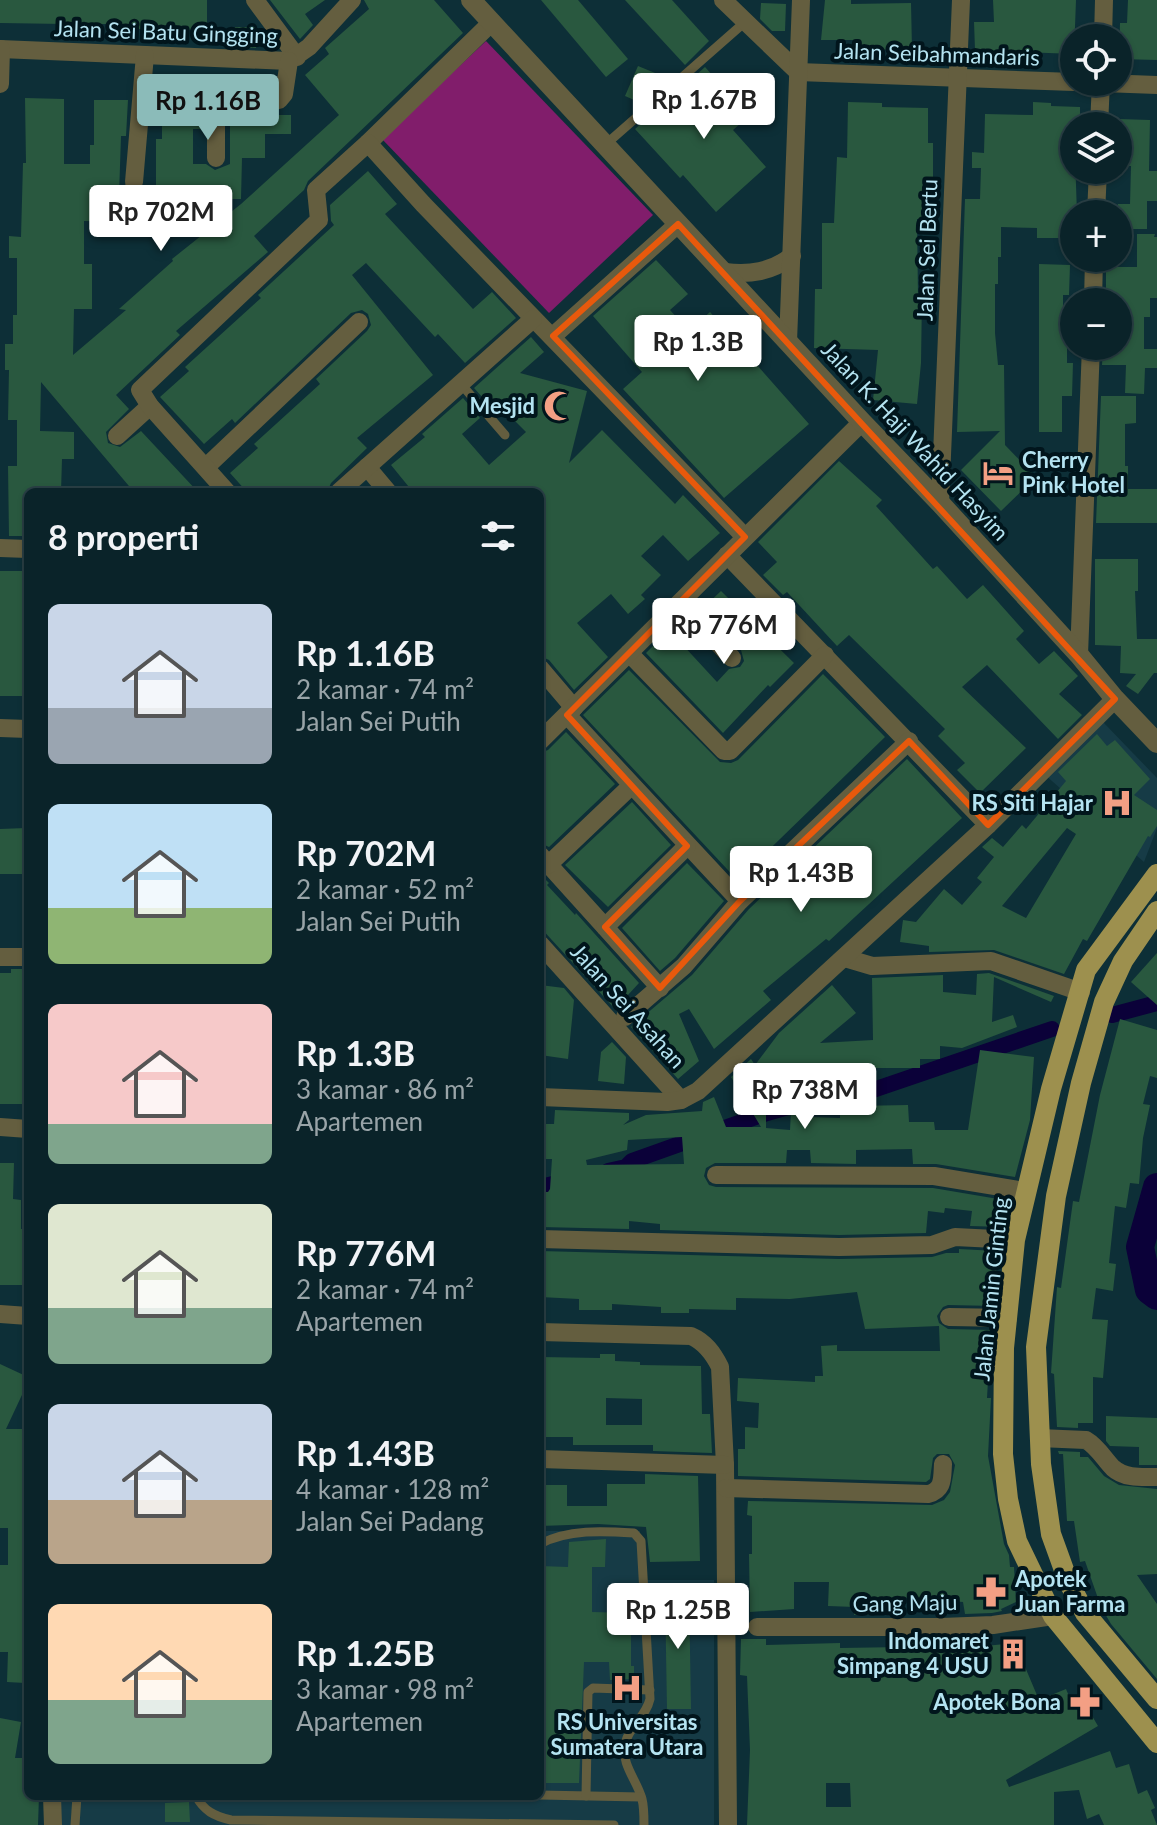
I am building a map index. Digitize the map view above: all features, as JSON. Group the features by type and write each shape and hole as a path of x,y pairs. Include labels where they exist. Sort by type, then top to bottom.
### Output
{"main road":[{"name":"Jalan Jamin Ginting","path":"1157,874 1086,970 1051,1089 1015,1240 1004,1348 1003,1454 1017,1541 1053,1616 1157,1743"},
{"path":"1157,911 1123,961 1104,1002 1081,1083 1056,1196 1036,1347 1039,1438 1051,1534 1068,1581 1085,1613 1157,1699"},
{"path":"1025,1191 1056,1196"}],"street":[{"path":"216,158 216,108 224,103 279,100 284,94 293,59 255,0"},
{"name":"Jalan Sei Batu Gingging","path":"1,49 293,59 352,0"},
{"name":"Jalan K. Haji Wahid Hasyim","path":"471,0 940,503 1079,655 1115,699 1153,734"},
{"path":"723,0 798,72"},
{"path":"788,342 801,0"},
{"name":"Jalan Sei Bertu","path":"940,503 961,0"},
{"path":"1103,24 1104,0"},
{"path":"224,488 150,406 141,393 142,387 319,220 316,190 492,22"},
{"path":"0,84 1,49"},
{"path":"134,182 145,55"},
{"name":"Jalan Seibahmandaris","path":"798,72 1060,82"},
{"name":"Jalan Seibahmandaris","path":"1132,84 1157,85"},
{"path":"368,143 533,319 553,336 745,537"},
{"path":"553,336 678,224"},
{"path":"725,272 742,274 765,271 792,256"},
{"path":"343,488 533,319"},
{"path":"206,467 359,322"},
{"path":"1079,655 1090,360"},
{"path":"117,436 150,406"},
{"path":"544,737 862,422"},
{"path":"367,467 385,488"},
{"path":"0,548 24,549"},
{"path":"727,555 988,825"},
{"path":"680,603 732,658"},
{"path":"629,653 724,751 730,751 825,655"},
{"path":"544,674 631,786 740,901"},
{"path":"544,1097 667,1102 681,1100 714,1079 988,825 1115,699"},
{"path":"0,728 24,729"},
{"path":"625,1017 684,966 740,901 909,741"},
{"path":"631,786 544,860 660,988"},
{"path":"605,927 687,846"},
{"name":"Jalan Sei Asahan","path":"544,948 681,1100"},
{"path":"0,957 24,957"},
{"path":"845,958 872,966 991,961 1081,992"},
{"path":"0,1127 24,1129"},
{"path":"716,1175 934,1176 1025,1191"},
{"path":"544,1239 839,1247 932,1245 955,1237 1015,1240"},
{"path":"0,1314 24,1316"},
{"path":"949,1317 1008,1318"},
{"path":"544,1332 691,1336 700,1340 720,1367 726,1488 728,1825"},
{"path":"1039,1438 1086,1440 1113,1468 1124,1474 1157,1477"},
{"path":"544,1459 725,1465"},
{"path":"726,1488 928,1494 938,1491 941,1486 943,1464"},
{"name":"Gang Maju","path":"757,1627 954,1627 1053,1616"},
{"path":"52,1800 53,1825"}],"lane":[{"path":"605,145 745,22"},
{"path":"461,384 505,435"},
{"path":"544,1542 574,1533 630,1533 639,1536 642,1544 650,1690 648,1709 629,1733 625,1745 630,1775 641,1797 644,1825"},
{"path":"586,1796 588,1692 593,1688 650,1690"},
{"path":"544,1795 641,1797"},
{"path":"75,1825 77,1800"},
{"path":"198,1800 213,1815 231,1820 614,1825"}],"highlighted area":[{"path":"678,224 1115,699 988,825 909,741 740,901 660,988 637,964 605,927 687,846 567,715 745,537 553,336"}],"shaded area":[{"path":"486,41 653,215 549,313 382,139"},
{"name":"RS Siti Hajar","path":"1103,722 1157,778 1157,828 1144,862 1044,774"},
{"name":"RS Universitas Sumatera Utara","path":"544,1531 640,1531 641,1580 714,1580 714,1825 61,1825 61,1800 544,1800"}],"building":[{"path":"0,0 207,0 207,30 135,29 135,24 84,24 83,33 63,32 64,24 0,23"},
{"path":"270,0 325,0 305,14 313,25 300,39"},
{"path":"364,0 434,0 463,33 254,236 268,252 176,331 180,335 116,395 129,409 106,432 108,443 120,447 141,431 194,488 131,488 41,382 40,431 74,432 74,459 62,459 61,488 24,488 24,536 9,536 8,466 17,466 17,420 8,420 9,370 5,370 5,344 13,344 13,315 17,315 17,258 9,258 9,236 21,237 23,163 26,163 25,98 64,99 64,164 90,164 90,145 94,145 94,100 128,100 126,136 121,136 119,196 130,197 130,222 84,221 84,264 92,264 92,309 74,309 73,355 126,310 119,309 172,259 241,204 339,115 305,75 329,54 325,48 369,9"},
{"path":"541,0 578,0 628,59 606,77"},
{"path":"625,0 672,0 709,41 685,65"},
{"path":"825,0 851,0 851,4 911,3 912,49 859,50 859,40 821,40"},
{"path":"993,0 1076,0 1075,24 1060,24 1060,53 975,50 974,22 994,22"},
{"path":"1128,0 1157,0 1157,60 1132,59 1132,24 1120,24 1127,23"},
{"path":"761,3 786,4 785,31 772,31 760,19"},
{"path":"235,27 257,27 256,48 234,47"},
{"path":"638,66 660,75 652,94 641,103 625,96"},
{"path":"705,67 749,116 733,130 766,167 716,212 635,129 684,85 716,99 695,76"},
{"path":"182,81 220,81 220,92 202,102 202,129 193,129 193,164 206,164 215,170 230,164 230,115 291,115 291,134 265,134 265,158 242,158 241,199 229,199 229,186 193,185 193,192 156,192 156,139 162,139 162,102 182,102"},
{"path":"848,102 882,103 882,107 928,108 928,143 933,143 933,196 927,196 926,219 917,219 918,296 922,297 917,404 873,400 878,350 814,348 815,289 822,289 822,223 834,223 837,157 847,158"},
{"path":"1033,102 1080,107 1080,112 1060,112 1060,184 1076,184 1077,200 1060,200 1060,238 1037,238 1037,228 1001,227 1001,257 998,257 998,284 995,284 995,333 998,365 1004,365 1005,445 1036,477 1001,511 961,470 1000,431 957,432 965,199 980,199 981,168 972,168 972,152 984,153 985,114 1033,115"},
{"path":"1132,119 1150,120 1149,171 1157,171 1157,201 1147,201 1147,229 1132,229"},
{"path":"368,171 397,204 385,214 473,309 492,292 516,318 465,363 438,334 435,337 366,263 352,275 433,375 357,438 367,448 329,488 243,488 230,473 258,448 254,444 320,384 316,379 367,331 371,325 368,314 362,310 351,313 235,423 232,419 204,444 160,397 189,371 185,367 261,298 258,295 334,225 330,205"},
{"path":"1137,234 1155,234 1157,298 1150,298 1150,317 1144,317 1144,349 1157,349 1157,368 1145,368 1144,394 1125,393 1126,365 1102,365 1102,360 1132,360 1132,288 1106,288 1106,272 1132,272 1132,267 1137,267"},
{"path":"656,260 688,294 670,310 689,331 710,312 809,424 724,498 623,389 642,372 593,316"},
{"path":"1039,264 1060,265 1060,272 1070,272 1069,288 1060,288 1060,360 1073,363 1072,396 1062,396 1062,432 1039,432"},
{"path":"531,337 544,352 520,373 587,391 569,463 602,430 675,504 683,495 720,533 688,561 663,535 641,556 661,575 641,595 645,599 628,614 611,594 577,623 608,657 574,690 544,658 544,488 410,488 391,465 425,437 422,434 463,398 480,418 462,434 489,465 526,432 497,403 492,408 474,388"},
{"path":"1101,396 1136,396 1136,423 1125,424 1128,489 1157,489 1157,523 1096,523"},
{"path":"839,461 882,500 876,506 933,569 937,566 967,599 983,585 1024,631 1016,639 1039,664 1054,651 1078,676 1059,694 1082,715 1058,739 987,665 962,687 1026,748 980,793 957,770 965,763 938,736 945,729 849,635 837,646 787,592 783,595 763,575 777,562 758,542"},
{"path":"1095,559 1138,559 1138,591 1135,591 1137,639 1157,639 1157,673 1138,694 1126,686 1136,674 1120,673 1121,646 1095,645"},
{"path":"0,571 24,571 24,696 0,696"},
{"path":"721,591 794,663 770,687 768,685 723,733 646,653 669,630 717,682 729,669 740,667 744,661 741,650 702,609"},
{"path":"629,670 720,762 738,760 823,674 885,737 741,877 744,881 741,884 583,715"},
{"path":"566,732 615,784 549,847 544,845 544,752"},
{"path":"1097,734 1107,746 1115,740 1150,779 1134,795 1157,810 1157,826 1148,836 1087,941 1083,939 1064,974 994,950 929,952 929,946 900,942 903,920 916,922 944,889 962,905 982,882 977,878 994,857 982,847 992,838 1003,847 1022,825 1026,829 1066,781 1058,772","holes":["1067,828 1076,834 1026,918 1002,906"]},
{"path":"907,759 962,818 829,941 826,939 763,991 771,1000 714,1049 689,1009 679,1014 699,1061 678,1079 631,1027 692,975 749,909"},
{"path":"632,802 671,845 608,907 565,865"},
{"path":"24,828 24,874 0,874 0,829"},
{"path":"687,863 724,901 660,971 622,928"},
{"path":"544,878 549,883 547,885 639,983 615,1009 544,931"},
{"path":"1157,953 1157,1005 1131,982"},
{"path":"11,969 24,969 24,1104 0,1104 0,973 11,973"},
{"path":"989,973 1054,996 1051,1002 994,977 992,1022 1013,1015 1017,1027 962,1048 940,1046 940,1059 920,1059 920,1068 852,1068 852,1071 753,1078 753,1096 766,1096 766,1128 790,1130 791,1111 810,1112 810,1117 840,1118 840,1096 858,1096 857,1106 908,1105 909,1122 934,1122 935,1130 968,1130 980,1050 1034,1057 1030,1120 1015,1177 936,1164 913,1164 912,1149 856,1150 856,1164 811,1163 810,1150 787,1150 786,1163 715,1163 706,1168 704,1176 709,1185 716,1187 933,1188 1010,1201 1005,1227 970,1226 972,1211 945,1208 944,1213 928,1211 926,1233 839,1235 660,1230 660,1224 629,1221 629,1229 544,1227 544,1192 550,1189 552,1159 544,1159 544,1124 554,1124 555,1110 629,1113 629,1120 623,1125 646,1115 702,1111 703,1102 714,1097 726,1127 761,1127 731,1077 751,1059 755,1065 779,1033 832,985 856,1013 820,1043 873,1040 872,978 943,975 943,992 976,995 977,974","holes":["682,1137 684,1164 587,1165 586,1160 627,1150 628,1140"]},
{"path":"544,986 564,988 574,1000 568,1059 544,1056"},
{"path":"1120,1019 1157,1030 1157,1078 1150,1076 1143,1104 1150,1105 1139,1184 1130,1183 1126,1208 1115,1206 1109,1263 1116,1264 1113,1291 1096,1288 1092,1319 1108,1320 1103,1378 1093,1377 1093,1423 1078,1423 1078,1428 1057,1427 1054,1374 1051,1373 1057,1287 1061,1288 1073,1201 1079,1202 1100,1095"},
{"path":"612,1042 626,1057 624,1084 598,1081 601,1052"},
{"path":"0,1163 14,1163 13,1199 21,1200 21,1229 24,1229 24,1285 0,1285"},
{"path":"959,1249 997,1251 995,1306 948,1305 937,1316 939,1323 948,1329 991,1330 988,1456 1004,1544 1010,1567 1014,1567 1016,1602 992,1613 965,1614 963,1602 898,1597 897,1615 854,1615 855,1607 828,1606 829,1582 794,1582 794,1609 750,1612 752,1516 747,1515 748,1501 932,1505 944,1500 950,1492 955,1465 949,1454 937,1454 933,1458 930,1479 926,1482 738,1476 738,1449 745,1449 745,1427 758,1428 759,1403 737,1401 738,1378 815,1382 815,1376 823,1376 821,1346 837,1345 837,1351 940,1351 939,1326 865,1329 857,1292 790,1299 736,1298 736,1310 689,1309 689,1313 661,1313 661,1307 612,1304 612,1310 579,1310 579,1299 544,1297 544,1251 839,1259 932,1257 959,1253"},
{"path":"600,1354 615,1354 615,1361 640,1362 640,1365 701,1366 702,1414 710,1414 712,1453 653,1451 653,1445 573,1445 573,1437 544,1437 544,1357 600,1358","holes":["606,1398 642,1399 642,1425 606,1425"]},
{"path":"0,1364 24,1375 24,1391 6,1429 24,1429 24,1683 7,1682 8,1652 0,1652 0,1565 8,1565 8,1528 0,1528"},
{"path":"1106,1416 1157,1418 1157,1465 1139,1465 1139,1447 1110,1446 1106,1441"},
{"path":"1058,1451 1080,1452 1080,1457 1088,1457 1104,1476 1119,1485 1157,1489 1157,1574 1137,1575 1157,1604 1157,1679 1111,1624 1101,1607 1085,1561 1080,1562 1074,1521 1067,1521 1063,1454"},
{"path":"645,1474 698,1476 700,1561 650,1562 646,1527 598,1524 544,1526 544,1485 567,1485 567,1506 607,1506 607,1484 645,1484"},
{"path":"606,1539 605,1567 592,1567 592,1612 631,1613 631,1666 634,1666 634,1679 610,1680 609,1662 584,1662 579,1783 544,1783 544,1566 568,1567 569,1542"},
{"path":"689,1592 691,1709 667,1709 665,1593"},
{"path":"741,1639 766,1639 766,1645 840,1643 840,1648 903,1647 903,1641 919,1640 919,1645 943,1640 945,1650 1015,1643 1039,1700 1066,1689 1071,1701 1087,1691 1096,1704 1088,1709 1098,1726 1006,1780 1009,1787 1110,1751 1116,1768 1129,1764 1138,1794 1147,1790 1155,1808 1151,1810 1157,1825 1104,1825 1099,1814 1087,1819 1079,1790 1054,1792 1054,1825 747,1825 750,1750 747,1676 740,1675","holes":["826,1783 850,1783 851,1807 826,1807"]},
{"path":"0,1718 21,1722 15,1758 24,1758 24,1800 39,1800 38,1825 0,1825"},
{"path":"189,1802 190,1822 165,1822 165,1803"}],"waterway":[{"path":"1112,1015 1157,1003"},
{"path":"608,1171 626,1167 632,1161 767,1113 823,1097 876,1089 1052,1029"},
{"path":"544,1186 570,1180"},
{"path":"1157,1187 1140,1247 1149,1290 1157,1296"}],"place":[{"name":"Mesjid","path":"559,406"},
{"name":"Cherry Pink Hotel","path":"998,473"},
{"name":"RS Siti Hajar","path":"1117,803"},
{"name":"Apotek Juan Farma","path":"991,1592"},
{"name":"Indomaret Simpang 4 USU","path":"1013,1654"},
{"name":"RS Universitas Sumatera Utara","path":"627,1688"},
{"name":"Apotek Bona","path":"1085,1702"}]}
